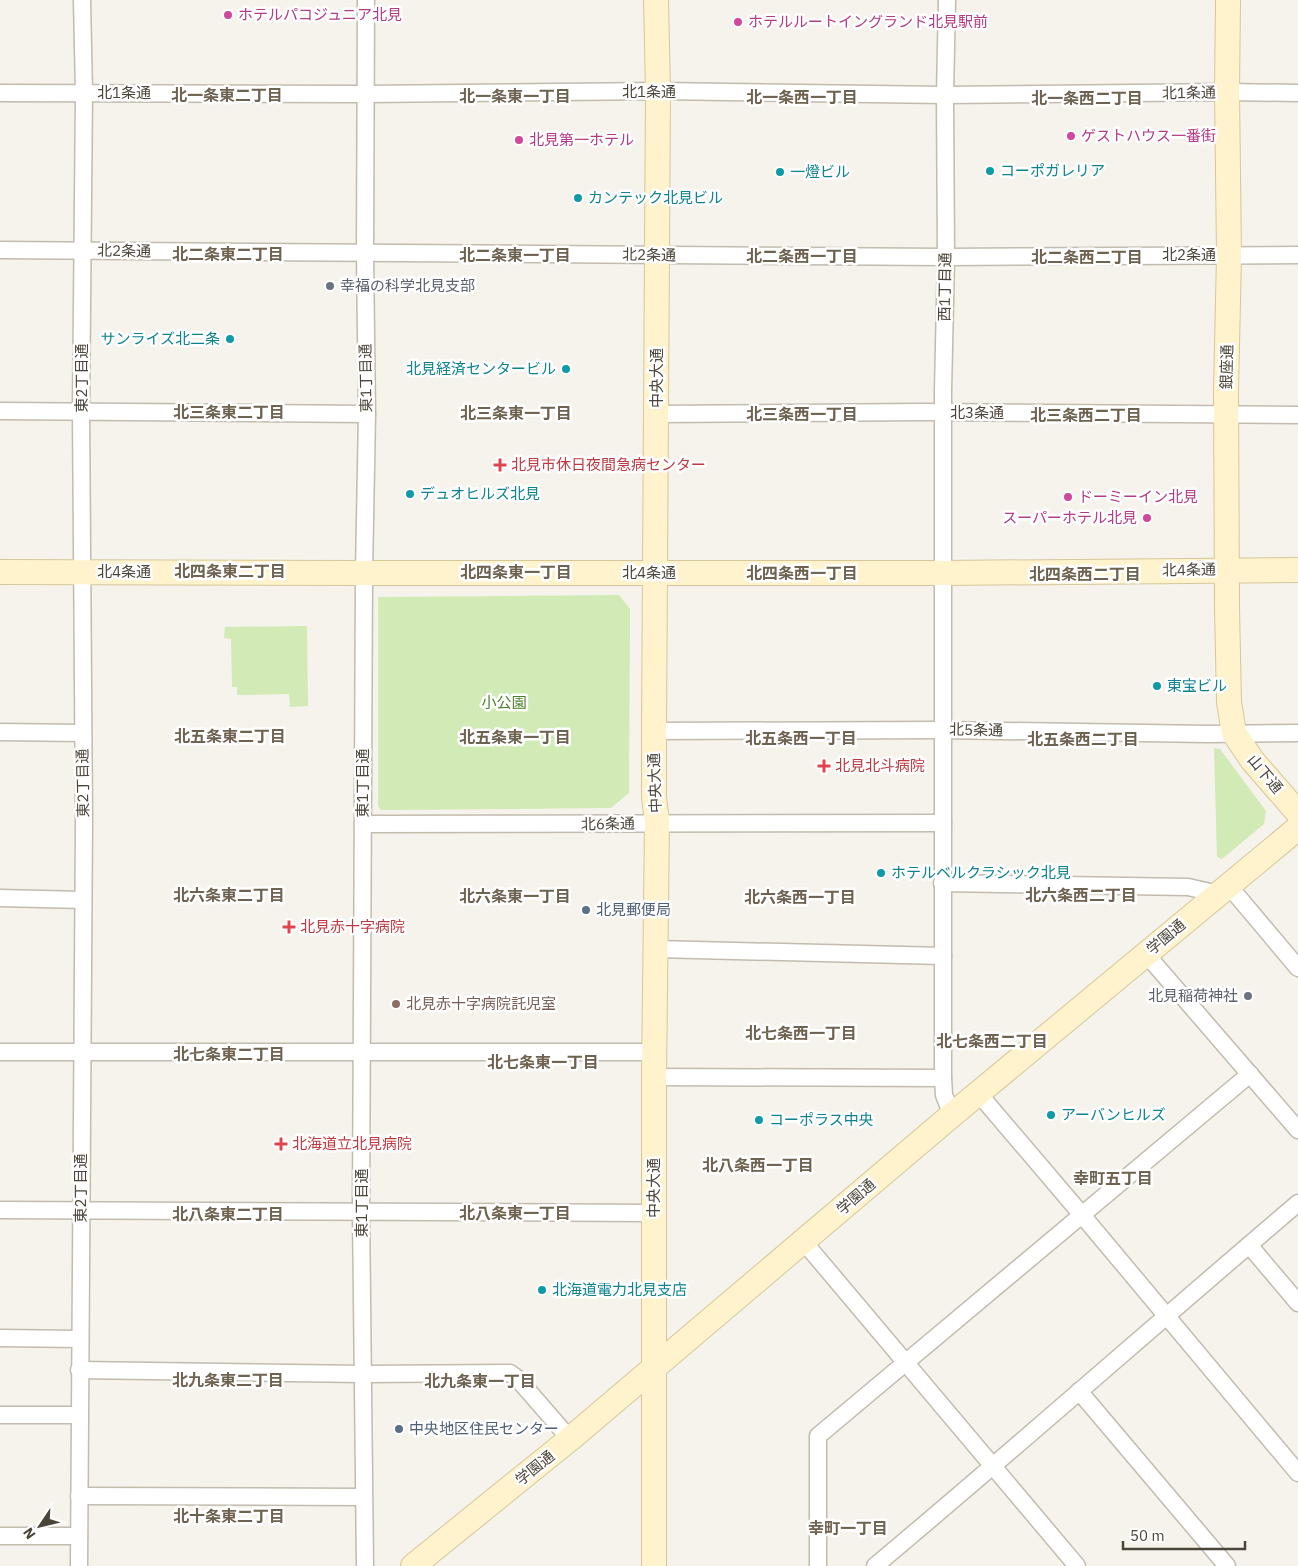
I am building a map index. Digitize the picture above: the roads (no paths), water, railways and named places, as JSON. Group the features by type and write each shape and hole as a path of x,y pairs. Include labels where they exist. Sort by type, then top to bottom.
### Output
{"street":[{"name":"東2丁目通","path":"79,1566 83,900 82,411 84,93 82,0"},
{"name":"東1丁目通","path":"365,1566 362,1211 364,574 367,414 365,254 366,0"},
{"name":"中央大通","path":"654,1566 656,822 654,731 658,91 656,0"},
{"name":"西1丁目通","path":"947,0 942,883 943,1078 944,1095 952,1115"},
{"name":"銀座通","path":"1228,0 1227,570 1229,702 1234,734"},
{"name":"北1条通","path":"0,93 366,94 658,91 945,95 1298,93"},
{"name":"北2条通","path":"0,250 946,257 1298,255"},
{"path":"0,411 367,414"},
{"name":"北3条通","path":"656,414 944,412 1298,415"},
{"name":"北4条通","path":"0,572 364,574 1298,570"},
{"name":"北5条通","path":"654,731 943,730 1234,734 1298,733"},
{"path":"0,732 82,733"},
{"name":"山下通","path":"1234,734 1252,760 1298,813"},
{"name":"北6条通","path":"363,824 943,823"},
{"name":"学園通","path":"413,1566 570,1439 952,1115 1298,828"},
{"path":"942,883 1188,886 1224,890 1298,968"},
{"path":"0,898 83,900"},
{"path":"656,949 943,956"},
{"path":"1146,954 1298,1130"},
{"path":"0,1052 655,1052"},
{"path":"818,1566 818,1436 1250,1074"},
{"path":"654,1077 943,1078"},
{"path":"979,1094 1082,1214 1298,1473"},
{"path":"874,1566 993,1467 1298,1203"},
{"path":"0,1210 654,1213"},
{"path":"804,1242 1077,1566"},
{"path":"1249,1245 1298,1303"},
{"path":"0,1338 80,1338"},
{"path":"79,1370 362,1374 510,1373 518,1378 570,1439"},
{"path":"1079,1392 1227,1566"},
{"path":"0,1416 79,1415"},
{"path":"79,1496 364,1496"},
{"path":"0,1536 79,1536"}],"place":[{"name":"ホテルパコジュニア北見","path":"228,15"},
{"name":"ホテルルートイングランド北見駅前","path":"738,22"},
{"name":"ゲストハウス一番街","path":"1071,136"},
{"name":"北見第一ホテル","path":"519,140"},
{"name":"コーポガレリア","path":"990,171"},
{"name":"一燈ビル","path":"780,172"},
{"name":"カンテック北見ビル","path":"578,198"},
{"name":"幸福の科学北見支部","path":"330,286"},
{"name":"サンライズ北二条","path":"230,339"},
{"name":"北見経済センタービル","path":"566,369"},
{"name":"北見市休日夜間急病センター","path":"500,465"},
{"name":"デュオヒルズ北見","path":"410,494"},
{"name":"ドーミーイン北見","path":"1068,497"},
{"name":"スーパーホテル北見","path":"1147,518"},
{"name":"東宝ビル","path":"1157,686"},
{"name":"北見北斗病院","path":"824,766"},
{"name":"ホテルベルクラシック北見","path":"881,873"},
{"name":"北見郵便局","path":"586,910"},
{"name":"北見赤十字病院","path":"289,927"},
{"name":"北見稲荷神社","path":"1248,996"},
{"name":"北見赤十字病院託児室","path":"396,1004"},
{"name":"アーバンヒルズ","path":"1051,1115"},
{"name":"コーポラス中央","path":"759,1120"},
{"name":"北海道立北見病院","path":"281,1144"},
{"name":"北海道電力北見支店","path":"542,1290"},
{"name":"中央地区住民センター","path":"399,1429"}],"district":[{"name":"北一条東二丁目","path":"227,95"},
{"name":"北一条東一丁目","path":"515,96"},
{"name":"北一条西一丁目","path":"802,97"},
{"name":"北一条西二丁目","path":"1087,98"},
{"name":"北二条東二丁目","path":"228,254"},
{"name":"北二条東一丁目","path":"515,255"},
{"name":"北二条西一丁目","path":"802,256"},
{"name":"北二条西二丁目","path":"1087,257"},
{"name":"北三条東二丁目","path":"229,412"},
{"name":"北三条東一丁目","path":"516,413"},
{"name":"北三条西一丁目","path":"802,414"},
{"name":"北三条西二丁目","path":"1086,415"},
{"name":"北四条東二丁目","path":"230,571"},
{"name":"北四条東一丁目","path":"516,572"},
{"name":"北四条西一丁目","path":"802,573"},
{"name":"北四条西二丁目","path":"1085,574"},
{"name":"北五条東二丁目","path":"230,736"},
{"name":"北五条東一丁目","path":"515,737"},
{"name":"北五条西一丁目","path":"801,738"},
{"name":"北五条西二丁目","path":"1083,739"},
{"name":"北六条東二丁目","path":"229,895"},
{"name":"北六条西二丁目","path":"1081,895"},
{"name":"北六条東一丁目","path":"515,896"},
{"name":"北六条西一丁目","path":"800,897"},
{"name":"北七条西一丁目","path":"801,1033"},
{"name":"北七条西二丁目","path":"992,1041"},
{"name":"北七条東二丁目","path":"229,1054"},
{"name":"北七条東一丁目","path":"543,1062"},
{"name":"北八条西一丁目","path":"758,1165"},
{"name":"幸町五丁目","path":"1113,1178"},
{"name":"北八条東一丁目","path":"515,1213"},
{"name":"北八条東二丁目","path":"228,1214"},
{"name":"北九条東二丁目","path":"228,1380"},
{"name":"北九条東一丁目","path":"480,1381"},
{"name":"北十条東二丁目","path":"229,1516"},
{"name":"幸町一丁目","path":"848,1528"}],"park label":[{"name":"小公園","path":"504,703"}]}
